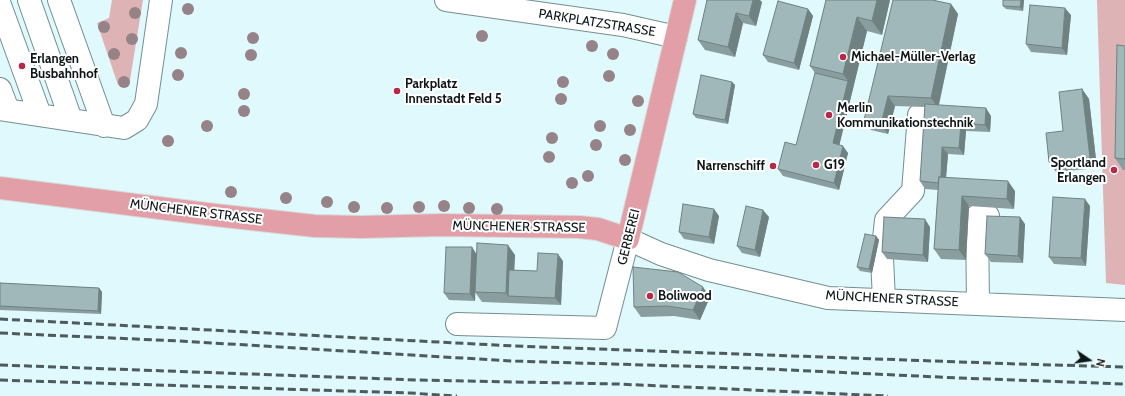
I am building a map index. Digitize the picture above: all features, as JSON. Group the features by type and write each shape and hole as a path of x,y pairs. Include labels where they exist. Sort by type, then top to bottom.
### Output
{"main road":[{"name":"GERBEREI","path":"628,239 685,0"},
{"name":"MÜNCHENER STRASSE","path":"0,188 215,216 316,226 361,227 442,225 579,227 598,229 628,239"}],"street":[{"path":"29,0 71,120"},
{"path":"59,0 104,126"},
{"path":"0,89 4,110 124,128 137,120 146,104 161,0"},
{"name":"PARKPLATZSTRASSE","path":"446,0 623,25 676,36"},
{"path":"0,4 40,115"},
{"path":"884,300 882,258 886,220 913,190 919,115"},
{"path":"978,304 976,216 988,216"},
{"name":"MÜNCHENER STRASSE","path":"628,239 661,254 723,273 828,298 1125,310"},
{"name":"GERBEREI","path":"456,324 605,328 628,239"}],"shaded area":[{"path":"112,0 143,0 129,86 122,87 118,85 97,23 109,18"},
{"name":"Sportland Erlangen","path":"1097,0 1125,0 1125,285 1106,283"}],"building":[{"path":"707,0 753,0 749,16 736,13 728,47 698,40"},
{"path":"826,0 877,0 872,21 857,17 843,74 810,66"},
{"path":"893,0 932,0 951,4 931,98 888,96 881,124 864,120"},
{"path":"1003,0 1021,0 1020,7 1003,6"},
{"path":"778,1 808,9 794,63 763,55"},
{"path":"1030,5 1065,8 1062,48 1026,44"},
{"path":"1117,45 1125,46 1125,159 1115,158"},
{"path":"815,73 848,81 833,143 843,146 834,183 778,169 785,142 796,145"},
{"path":"701,75 732,82 725,120 693,114"},
{"path":"1082,89 1090,158 1049,162 1046,133 1063,131 1059,92"},
{"path":"925,104 986,108 985,125 961,123 959,148 942,147 941,177 939,177 938,183 920,181"},
{"path":"939,177 1008,181 1007,199 962,196 959,250 934,249"},
{"path":"1053,197 1085,199 1081,258 1049,257"},
{"path":"683,204 714,209 709,237 679,232"},
{"path":"746,206 763,210 755,250 737,246"},
{"path":"987,216 1020,217 1018,256 985,254"},
{"path":"884,217 925,219 923,255 882,252"},
{"path":"865,234 876,236 869,269 857,267"},
{"path":"477,243 508,245 506,293 475,292"},
{"path":"446,247 472,247 470,294 444,293"},
{"path":"538,253 558,254 555,298 508,296 509,270 537,271"},
{"path":"633,267 678,272 703,287 693,310 667,306 634,307"},
{"path":"0,283 99,288 98,311 0,306"}],"railway":[{"path":"0,319 514,346 1125,367"},
{"path":"0,333 180,341 511,361 747,368 1125,384"},
{"path":"0,365 417,380 617,384 888,396"},
{"path":"0,380 410,393 457,396"}],"place":[{"name":"Michael-Müller-Verlag","path":"843,57"},
{"name":"Erlangen Busbahnhof","path":"22,66"},
{"name":"Parkplatz Innenstadt Feld 5","path":"397,91"},
{"name":"Merlin Kommunikationstechnik","path":"829,115"},
{"name":"G19","path":"816,165"},
{"name":"Narrenschiff","path":"773,166"},
{"name":"Sportland Erlangen","path":"1114,170"},
{"name":"Boliwood","path":"650,296"}]}
